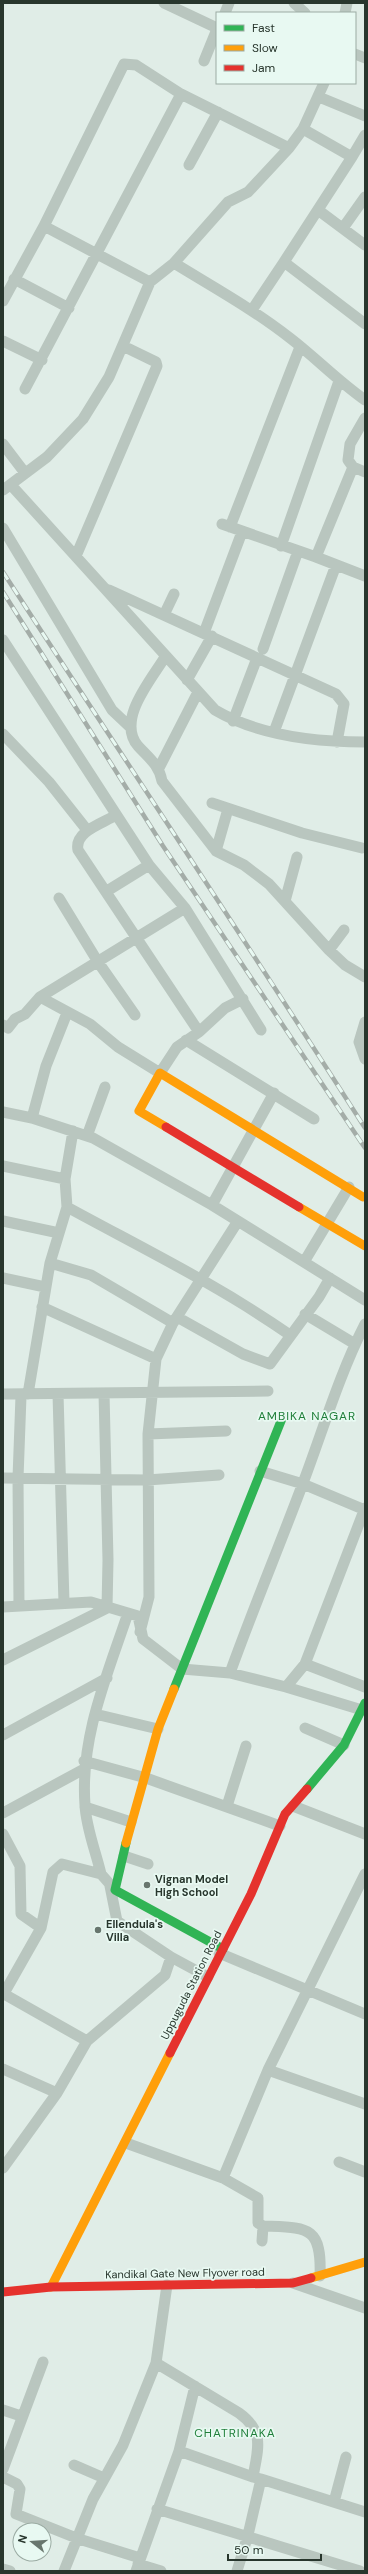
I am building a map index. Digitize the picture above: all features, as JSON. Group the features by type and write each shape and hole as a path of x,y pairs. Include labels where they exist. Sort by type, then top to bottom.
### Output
{"street":[{"path":"164,3 216,29"},
{"path":"294,3 304,12"},
{"path":"204,61 216,31"},
{"path":"3,301 44,226 124,64 136,65 181,94 289,148"},
{"path":"324,84 319,97 303,129 289,148 248,192 228,202 174,263 150,282 109,377 83,419 47,456 7,488 76,556 165,657 215,710 233,721 274,732 308,739 337,742 365,742"},
{"path":"25,388 42,360 181,94"},
{"path":"319,97 365,116"},
{"path":"189,165 218,112"},
{"path":"303,129 352,157"},
{"path":"252,310 318,210 365,135"},
{"path":"343,228 365,197"},
{"path":"318,210 365,245"},
{"path":"44,226 150,282"},
{"path":"284,262 365,324"},
{"path":"174,263 252,310 300,347 339,381 365,400"},
{"path":"14,279 69,308"},
{"path":"3,341 42,360"},
{"path":"76,556 157,366 156,362 123,346"},
{"path":"300,347 226,526 364,574"},
{"path":"281,546 339,381"},
{"path":"365,418 348,453 348,460 353,466 365,472"},
{"path":"3,444 25,473"},
{"path":"316,558 353,466"},
{"path":"3,528 112,710 130,727 136,744 159,768 162,781 216,851 244,865 269,884 329,950 345,965 365,977"},
{"path":"187,680 208,634 242,532"},
{"path":"233,721 298,552"},
{"path":"274,732 336,565"},
{"path":"105,588 164,616 260,653 342,699 343,716 337,742"},
{"path":"164,616 174,594"},
{"path":"3,640 149,865 185,908 261,1030"},
{"path":"130,727 132,713 165,657"},
{"path":"159,768 198,692"},
{"path":"3,734 48,782 87,830"},
{"path":"212,803 302,833 362,848"},
{"path":"216,851 228,809"},
{"path":"116,815 87,830 79,840 78,850 199,1032"},
{"path":"285,901 296,857"},
{"path":"106,890 149,865"},
{"path":"59,898 98,962 135,1015"},
{"path":"3,1025 8,1028 15,1019 26,1014 40,998 138,939 185,908"},
{"path":"329,950 344,930"},
{"path":"40,998 90,1024 118,1047 255,1129 363,1197"},
{"path":"243,999 225,1008 199,1032 177,1047 160,1073 139,1111 328,1222 365,1246"},
{"path":"32,1118 46,1066 67,1013"},
{"path":"365,1022 359,1042 365,1059"},
{"path":"186,1040 314,1119"},
{"path":"87,1136 105,1087"},
{"path":"212,1205 274,1094"},
{"path":"3,1112 32,1118 87,1136 212,1205 365,1300"},
{"path":"19,1606 18,1478 24,1395 50,1263 67,1206 65,1179 73,1131"},
{"path":"3,1166 65,1179"},
{"path":"304,1262 349,1188"},
{"path":"67,1206 264,1317 290,1335"},
{"path":"3,1221 59,1234"},
{"path":"140,1632 150,1597 147,1480 148,1434 151,1393 156,1359 175,1320 238,1221"},
{"path":"50,1263 91,1275 243,1354 270,1364 305,1314 319,1297 330,1278"},
{"path":"3,1278 45,1287"},
{"path":"42,1308 156,1359"},
{"path":"305,1314 354,1344"},
{"path":"230,1673 263,1580 303,1484 354,1344 365,1324"},
{"path":"3,1394 268,1392"},
{"path":"104,1393 104,1478 108,1560 107,1608"},
{"path":"58,1394 64,1603"},
{"path":"208,1977 171,1957 117,1921 112,1888 124,1856 131,1822 146,1778 158,1729 283,1416"},
{"path":"148,1434 226,1431"},
{"path":"260,1471 303,1484 365,1509 305,1664 286,1687"},
{"path":"3,1478 104,1478 147,1480 219,1475"},
{"path":"3,1607 91,1602 138,1616 142,1639 182,1669 230,1673 363,1706"},
{"path":"3,1660 107,1608"},
{"path":"128,1613 94,1714 84,1765 85,1807 101,1874 112,1888 221,1951 306,1990 365,2014"},
{"path":"305,1664 365,1687"},
{"path":"3,1735 107,1678"},
{"name":"Uppuguda Station Road","path":"51,2287 126,2143 221,1951 285,1814 344,1745 363,1706"},
{"path":"94,1714 158,1729"},
{"path":"305,1728 344,1745"},
{"path":"227,1806 246,1746"},
{"path":"3,1813 84,1765 146,1778 280,1826"},
{"path":"293,1806 365,1834"},
{"path":"85,1807 131,1822"},
{"path":"3,1834 20,1866 21,1914 41,1928"},
{"path":"124,1856 148,1864"},
{"path":"86,2041 3,1994 8,1976 41,1928 54,1872 62,1864 101,1874"},
{"path":"223,2178 268,2070 306,1990 365,1874"},
{"path":"3,2168 57,2093 86,2041 165,1975 171,1957"},
{"path":"3,2069 57,2093"},
{"path":"268,2070 365,2104"},
{"path":"126,2143 223,2178 258,2198 256,2218 258,2223 263,2226 303,2228 315,2237 321,2254 320,2276"},
{"path":"339,2162 365,2172"},
{"path":"262,2241 263,2226"},
{"name":"Kandikal Gate New Flyover road","path":"3,2292 51,2287 293,2283 365,2262"},
{"path":"293,2283 365,2308"},
{"path":"64,2571 93,2499 123,2445 156,2363 167,2285"},
{"path":"3,2469 21,2416 43,2362"},
{"path":"156,2363 251,2422 259,2444 257,2478 248,2535 237,2571"},
{"path":"138,2564 179,2451 195,2386"},
{"path":"3,2410 21,2416"},
{"path":"179,2451 257,2478 365,2512"},
{"path":"334,2502 346,2457"},
{"path":"74,2465 104,2478"},
{"path":"3,2477 17,2484 20,2489 16,2514 138,2564 161,2571"},
{"path":"157,2509 248,2535 360,2571"},
{"path":"3,2569 10,2571"}],"railway":[{"path":"3,572 365,1128"},
{"path":"3,592 163,846 365,1148"}],"traffic: fast":[{"path":"174,1689 283,1416"},
{"path":"307,1789 344,1745 365,1703"},
{"path":"126,1843 115,1890 223,1949"}],"traffic: slow":[{"path":"166,1127 139,1111 160,1073 363,1197"},
{"path":"299,1207 365,1246"},
{"path":"126,1843 158,1729 174,1689"},
{"path":"51,2287 170,2053"},
{"path":"311,2278 365,2262"}],"traffic: jam":[{"path":"166,1127 299,1207"},
{"path":"170,2053 251,1894 285,1814 307,1789"},
{"path":"3,2292 51,2287 293,2283 311,2278"}],"place":[{"name":"Vignan Model High School","path":"147,1885"},
{"name":"Ellendula's Villa","path":"98,1930"}],"district":[{"name":"AMBIKA NAGAR","path":"307,1416"},
{"name":"CHATRINAKA","path":"235,2433"}]}
